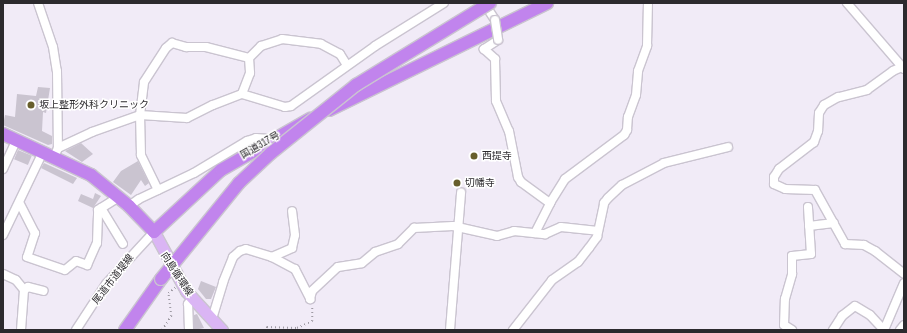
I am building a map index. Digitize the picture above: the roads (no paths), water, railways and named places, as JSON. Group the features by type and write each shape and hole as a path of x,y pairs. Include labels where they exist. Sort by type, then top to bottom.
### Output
{"highway":[{"path":"125,330 161,279 239,183 271,153 356,85 490,3"},
{"name":"国道317号","path":"154,232 220,170 270,139 547,3"},
{"path":"3,134 43,152 56,152 91,175 119,197 154,232"}],"main road":[{"name":"向島循環線","path":"154,232 182,284 222,330"}],"street":[{"path":"38,3 53,47 57,71 56,152 92,132 140,115 187,118 242,94 285,107 291,106 347,65 444,3"},
{"path":"484,3 495,20 498,40 484,49 495,59 496,100 509,131 518,177 521,182 550,203"},
{"path":"536,233 550,203 565,179 624,135 627,130 628,117 636,95 638,71 647,46 648,3"},
{"path":"847,3 904,67 867,90 838,97 824,105 819,113 817,136 814,142 779,169 774,178 774,184 785,189 815,190 834,223 840,239 845,244 864,245 875,251 904,274"},
{"path":"248,58 261,46 282,39 321,44 340,54 347,65"},
{"path":"158,190 141,155 140,115 144,82 157,60 172,42 186,47 206,46 248,58"},
{"path":"242,94 250,73 248,58"},
{"path":"129,206 194,173 247,141 256,138 270,139"},
{"path":"3,169 16,141"},
{"path":"513,330 552,280 578,262 598,231 604,203 622,185 664,162 728,147"},
{"path":"3,235 20,204 43,152"},
{"path":"450,330 461,192"},
{"path":"20,204 35,233 27,257 65,270 76,261 86,265 94,252 97,243 98,210 119,197"},
{"path":"792,330 784,325 792,256 811,254 808,207"},
{"path":"101,208 123,244"},
{"path":"272,257 292,248 295,243 292,211"},
{"path":"809,226 834,223"},
{"path":"212,320 223,282 233,258 246,249 272,257 295,269 310,299 312,292 338,267 362,263 375,252 398,244 414,228 426,226 458,228 497,236 514,231 546,234 561,226 598,231"},
{"name":"尾道市道堤線","path":"76,330 106,284 154,232"},
{"path":"3,274 16,280 24,290 21,330"},
{"path":"131,330 161,279"},
{"path":"833,330 842,316 855,306 870,315 884,330 904,283"},
{"path":"24,290 28,287 44,291"},
{"path":"189,330 188,304 193,298"},
{"path":"900,330 904,325"}],"place":[{"name":"坂上整形外科クリニック","path":"31,105"},
{"name":"西提寺","path":"474,156"},
{"name":"切幡寺","path":"457,183"}]}
